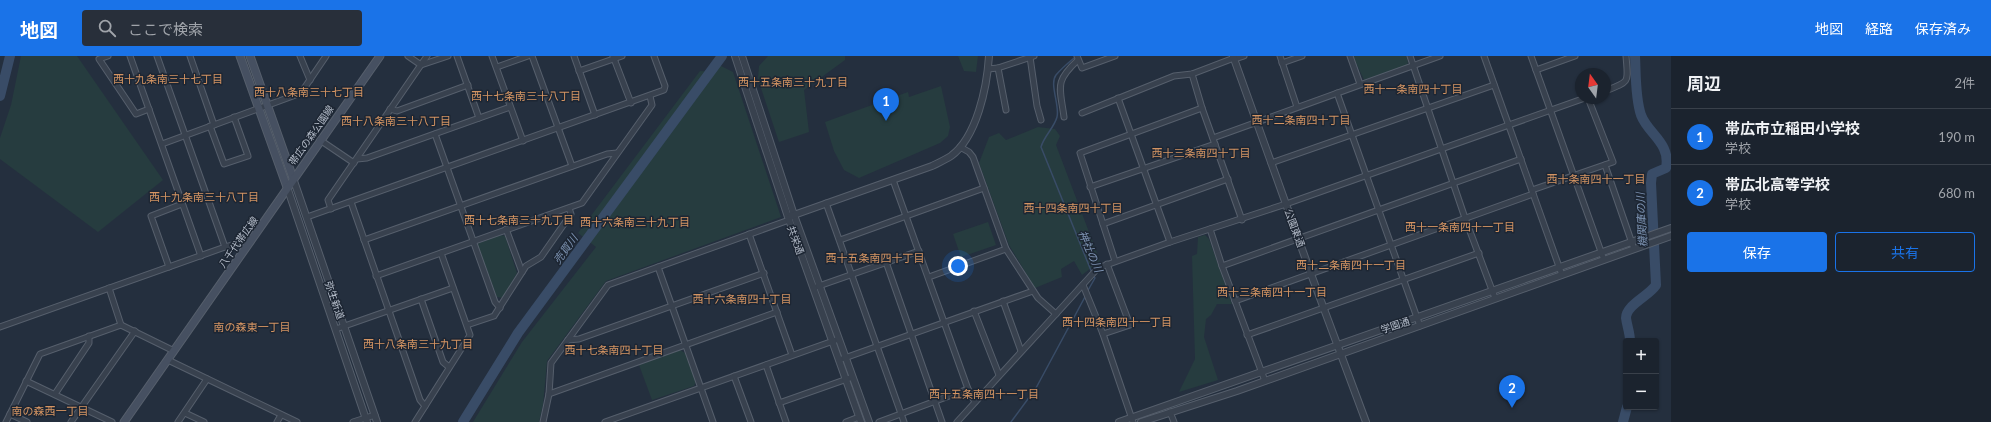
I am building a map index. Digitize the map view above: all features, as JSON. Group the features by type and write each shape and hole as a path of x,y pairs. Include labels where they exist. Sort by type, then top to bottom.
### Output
{"main road":[{"path":"240,56 287,187"},
{"path":"250,56 294,178"},
{"name":"帯広の森公園線","path":"287,187 380,56"},
{"name":"八千代帯広線","path":"124,422 287,187"}],"street":[{"path":"108,56 99,59 136,114 149,109"},
{"path":"130,56 201,256"},
{"path":"157,56 225,247"},
{"path":"190,56 224,164 248,156 234,117"},
{"path":"300,56 310,80"},
{"path":"162,144 301,93 326,56"},
{"path":"408,56 421,65"},
{"path":"331,209 328,200 427,56"},
{"path":"421,65 448,56"},
{"path":"457,56 479,118"},
{"path":"492,56 523,141"},
{"path":"496,67 528,56"},
{"path":"532,56 572,166"},
{"path":"574,56 595,115"},
{"path":"579,71 614,57 622,56"},
{"path":"307,217 558,129 664,90 665,86 654,56"},
{"name":"共栄通","path":"742,56 790,217"},
{"path":"544,422 549,394 551,362 608,285 750,234 826,203 893,180 942,161 952,155 960,147 968,135 977,114 988,68 989,56"},
{"path":"1064,117 1060,86 1065,72 1078,58 1082,68 1115,56"},
{"path":"1082,113 1174,76 1192,74 1234,58 1244,56"},
{"path":"1280,56 1297,107"},
{"path":"1282,63 1302,56"},
{"path":"1350,56 1360,84"},
{"path":"1410,56 1465,218 1495,298"},
{"path":"1213,138 1440,56"},
{"path":"1484,56 1562,275"},
{"path":"1531,56 1604,260"},
{"path":"1536,70 1575,56"},
{"path":"1611,89 1624,84 1628,79 1626,56"},
{"path":"614,57 631,102"},
{"name":"共栄通","path":"735,57 790,217 869,422"},
{"path":"988,68 998,68 1032,57 1037,106 1041,120"},
{"name":"公園東通","path":"1234,58 1311,274 1366,422"},
{"path":"998,68 1006,110"},
{"path":"1192,74 1202,108 1242,220"},
{"path":"390,109 397,112 468,85"},
{"path":"1272,163 1494,85"},
{"path":"1337,93 1420,326"},
{"path":"376,276 582,203 652,106 650,96"},
{"path":"1118,98 1170,242"},
{"path":"957,422 1098,268 1170,242 1242,220 1575,101"},
{"path":"1235,301 1465,218 1613,162 1590,104"},
{"path":"320,140 355,161 510,107"},
{"path":"1116,261 1090,187 1080,153 1130,133 1202,108"},
{"path":"435,134 495,302 500,308"},
{"path":"1090,187 1215,144"},
{"path":"960,147 969,152 973,157 1006,249 1033,291 1056,314"},
{"path":"364,240 606,154 617,154"},
{"path":"1222,266 1521,159"},
{"path":"1604,165 1634,249"},
{"name":"弥生新道","path":"294,178 377,422"},
{"path":"1103,224 1228,179"},
{"path":"893,180 968,389 975,402"},
{"name":"弥生新道","path":"287,187 366,420"},
{"path":"840,240 984,188"},
{"path":"351,202 420,400 425,406"},
{"path":"826,203 904,422"},
{"path":"169,267 151,216 182,204"},
{"path":"467,325 494,316 526,266 541,257 571,214 569,208"},
{"name":"学園通","path":"1119,422 1132,420 1323,351 1338,344 1493,292 1671,228"},
{"path":"1210,229 1222,266 1265,381"},
{"path":"506,230 522,272"},
{"path":"750,234 792,355"},
{"name":"学園通","path":"1141,422 1265,381 1671,236"},
{"path":"0,327 225,247 252,239"},
{"path":"929,277 1006,249"},
{"path":"816,287 919,250"},
{"path":"415,422 470,335 441,253"},
{"path":"1248,335 1403,279 1479,254"},
{"path":"886,262 942,422"},
{"path":"1103,334 1130,325 1107,264"},
{"path":"658,267 713,422"},
{"path":"568,340 579,339 764,273"},
{"path":"1083,285 1103,334 1132,420"},
{"name":"共栄通","path":"816,287 832,341 860,420"},
{"path":"109,288 121,325"},
{"path":"336,329 453,288"},
{"path":"839,360 1033,291"},
{"path":"421,299 443,362 450,367"},
{"path":"1003,301 1021,351"},
{"path":"974,311 999,375"},
{"path":"549,394 777,312"},
{"path":"6,422 40,354 121,325 174,351"},
{"path":"71,422 135,331"},
{"path":"55,394 89,343 89,336"},
{"path":"604,422 838,339"},
{"path":"168,360 297,422"},
{"path":"766,365 786,422"},
{"path":"734,376 750,422"},
{"path":"779,404 852,377"},
{"path":"178,422 207,380"},
{"path":"26,381 112,422"},
{"path":"879,422 968,389"},
{"path":"1170,412 1174,422"},
{"path":"185,413 204,422"},
{"path":"10,414 27,422"},
{"path":"353,422 366,420 375,414"},
{"path":"277,422 281,415"},
{"path":"846,422 860,420"}],"green space":[{"path":"21,56 77,56 163,180 98,232 0,159 0,138 11,105"},
{"path":"768,56 845,56 845,60 804,90 809,132 779,142 758,79 759,66"},
{"path":"958,56 978,56 976,72 964,71"},
{"path":"1353,56 1406,56 1408,62 1407,65 1364,80"},
{"path":"719,65 733,72 781,217 606,281 547,361 543,405 539,422 473,422 522,342 596,247 578,233 700,71 714,72"},
{"path":"941,86 950,127 948,136 940,143 859,178 844,170 834,151 825,122 908,92 909,97"},
{"path":"1038,127 1055,129 1060,136 1056,145 1100,261 1082,275 1074,261 1061,269 1062,277 1035,288 1009,245 979,163 989,137 999,133 1006,140"},
{"path":"988,222 996,245 961,257 953,234"},
{"path":"500,235 505,236 517,273 503,298 497,297 477,244"},
{"path":"1205,235 1209,239 1232,304 1217,304 1211,315 1206,319 1204,337 1218,380 1179,392 1195,359 1192,256 1197,254 1198,237"},
{"path":"680,350 685,353 696,381 694,386 652,400 639,365"}],"waterway":[{"path":"0,96 10,56"},
{"name":"売買川","path":"463,422 518,333 722,56"},
{"name":"機関庫の川","path":"1630,338 1626,318 1627,313 1656,285 1651,183 1652,174 1666,168 1667,159 1662,145 1644,122 1641,115 1637,93 1635,56"},
{"name":"神社の川","path":"1074,58 1056,75 1054,79 1054,89 1058,112 1054,125 1044,139 1041,147 1092,273"},
{"name":"神社の川","path":"1087,292 1095,278 1093,276"},
{"name":"神社の川","path":"1011,422 1036,388 1086,295"},
{"name":"機関庫の川","path":"1623,422 1626,410"}],"place":[{"name":"帯広市立稲田小学校","path":"886,121"},
{"name":"帯広北高等学校","path":"1512,408"}],"district":[{"name":"西十九条南三十七丁目","path":"168,78"},
{"name":"西十五条南三十九丁目","path":"793,81"},
{"name":"西十一条南四十丁目","path":"1413,88"},
{"name":"西十八条南三十七丁目","path":"309,91"},
{"name":"西十七条南三十八丁目","path":"526,95"},
{"name":"西十二条南四十丁目","path":"1301,119"},
{"name":"西十八条南三十八丁目","path":"396,120"},
{"name":"西十三条南四十丁目","path":"1201,152"},
{"name":"西十条南四十一丁目","path":"1596,178"},
{"name":"西十九条南三十八丁目","path":"204,196"},
{"name":"西十四条南四十丁目","path":"1073,207"},
{"name":"西十七条南三十九丁目","path":"519,219"},
{"name":"西十六条南三十九丁目","path":"635,221"},
{"name":"西十一条南四十一丁目","path":"1460,226"},
{"name":"西十五条南四十丁目","path":"875,257"},
{"name":"西十二条南四十一丁目","path":"1351,264"},
{"name":"西十三条南四十一丁目","path":"1272,291"},
{"name":"西十六条南四十丁目","path":"742,298"},
{"name":"西十四条南四十一丁目","path":"1117,321"},
{"name":"南の森東一丁目","path":"252,326"},
{"name":"西十八条南三十九丁目","path":"418,343"},
{"name":"西十七条南四十丁目","path":"614,349"},
{"name":"西十五条南四十一丁目","path":"984,393"},
{"name":"南の森西一丁目","path":"50,410"}]}
